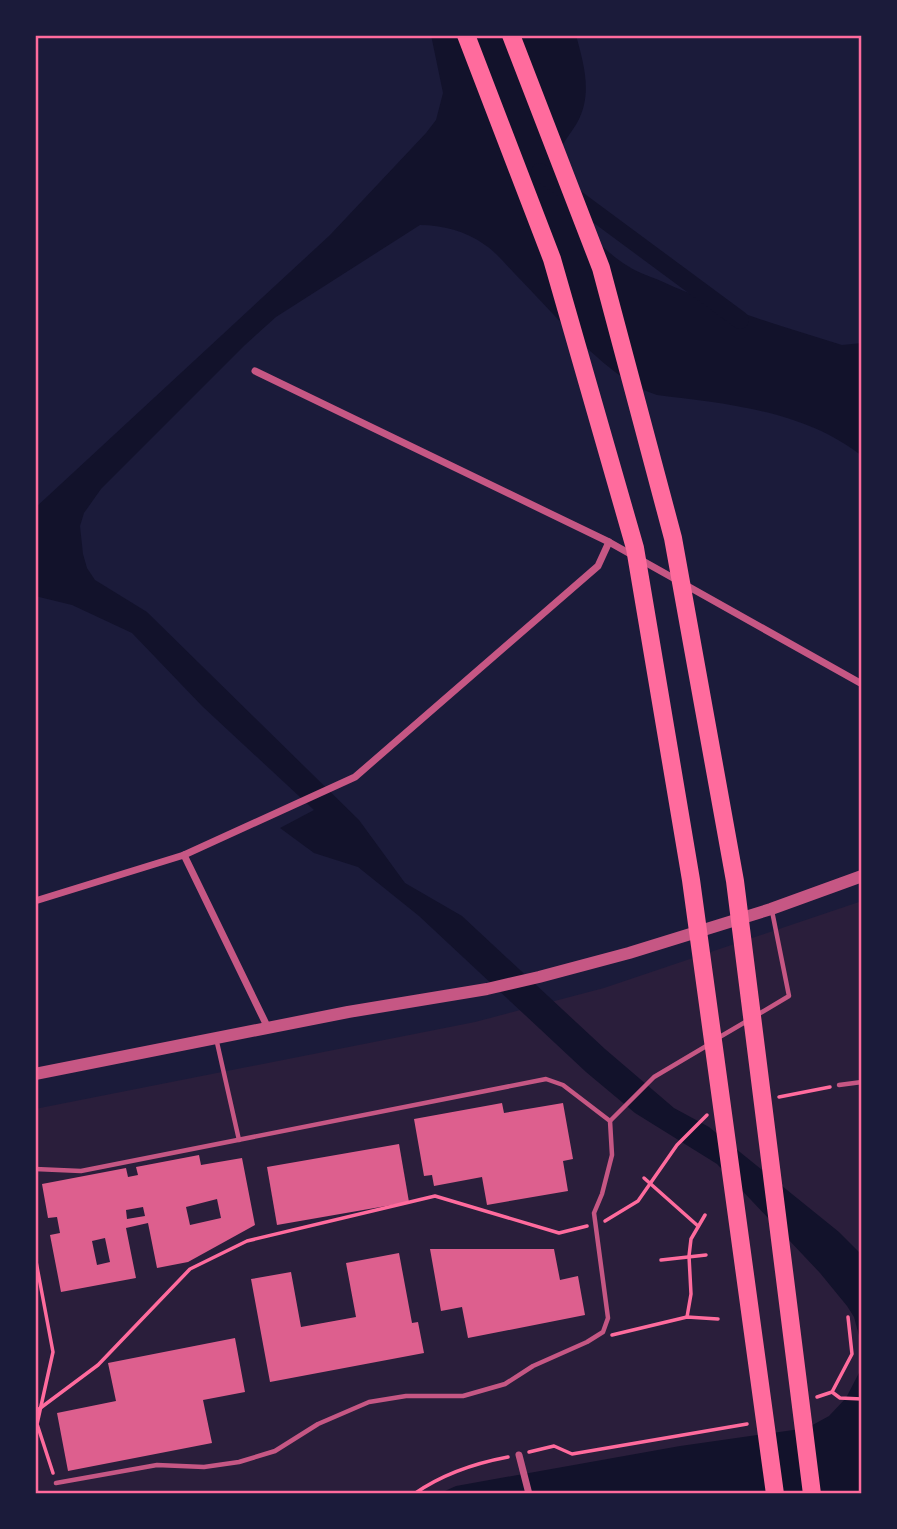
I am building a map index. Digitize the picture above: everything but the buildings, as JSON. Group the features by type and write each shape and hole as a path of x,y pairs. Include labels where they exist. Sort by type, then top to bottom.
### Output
{"highway":[{"path":"466,35 552,259 635,548 691,880 775,1494"},
{"path":"511,35 601,268 673,538 735,881 812,1494"}],"street":[{"path":"255,371 609,542 862,684"},
{"path":"35,901 184,855 355,777 598,566 609,542"},
{"path":"184,855 268,1028"},
{"path":"35,1074 539,977 629,953 771,909 862,876"},
{"path":"520,1455 529,1494"}],"lane":[{"path":"56,1483 157,1465 204,1467 239,1462 275,1451 318,1424 369,1402 406,1396 463,1396 505,1384 533,1366 603,1332 608,1318 594,1213 602,1194 611,1154 610,1121 654,1077 789,996 771,909"},
{"path":"216,1038 239,1140"},
{"path":"35,1169 81,1171 546,1079 564,1084 610,1121"},
{"path":"839,1085 862,1082"}],"path":[{"path":"769,1099 839,1085"},
{"path":"602,1223 638,1201 677,1145 708,1114"},
{"path":"644,1178 698,1226"},
{"path":"35,1412 98,1365 190,1269 247,1241 435,1196 559,1233 591,1225"},
{"path":"687,1317 691,1294 691,1239 705,1215"},
{"path":"662,1260 706,1255"},
{"path":"35,1256 52,1352 37,1424 56,1483"},
{"path":"587,1342 687,1317 718,1319"},
{"path":"806,1402 832,1392 852,1354 848,1317"},
{"path":"832,1392 840,1398 862,1399"},
{"path":"414,1494 425,1486 482,1462 554,1446 572,1454 740,1426 754,1421"}],"shaded area":[{"path":"431,35 576,35 586,79 585,101 577,123 560,151 555,170 560,191 576,217 608,252 642,273 706,300 796,331 842,345 862,343 862,456 815,428 790,419 737,406 657,395 638,387 600,360 489,248 454,230 420,225 276,317 101,489 84,513 80,526 87,568 95,580 147,612 359,820 405,883 462,916 605,1049 674,1108 709,1127 839,1232 862,1255 862,1347 854,1317 847,1306 820,1273 717,1164 635,1113 586,1072 419,916 358,867 314,853 280,828 314,810 202,706 132,633 72,605 35,596 35,508 330,235 436,120 443,93"},
{"path":"862,901 862,1438 550,1494 35,1494 35,1109 475,1022 604,988"},
{"path":"862,1367 862,1494 438,1494 456,1486 680,1446 807,1428 829,1416 846,1398"}],"waterway":[{"path":"540,172 740,320"}]}
